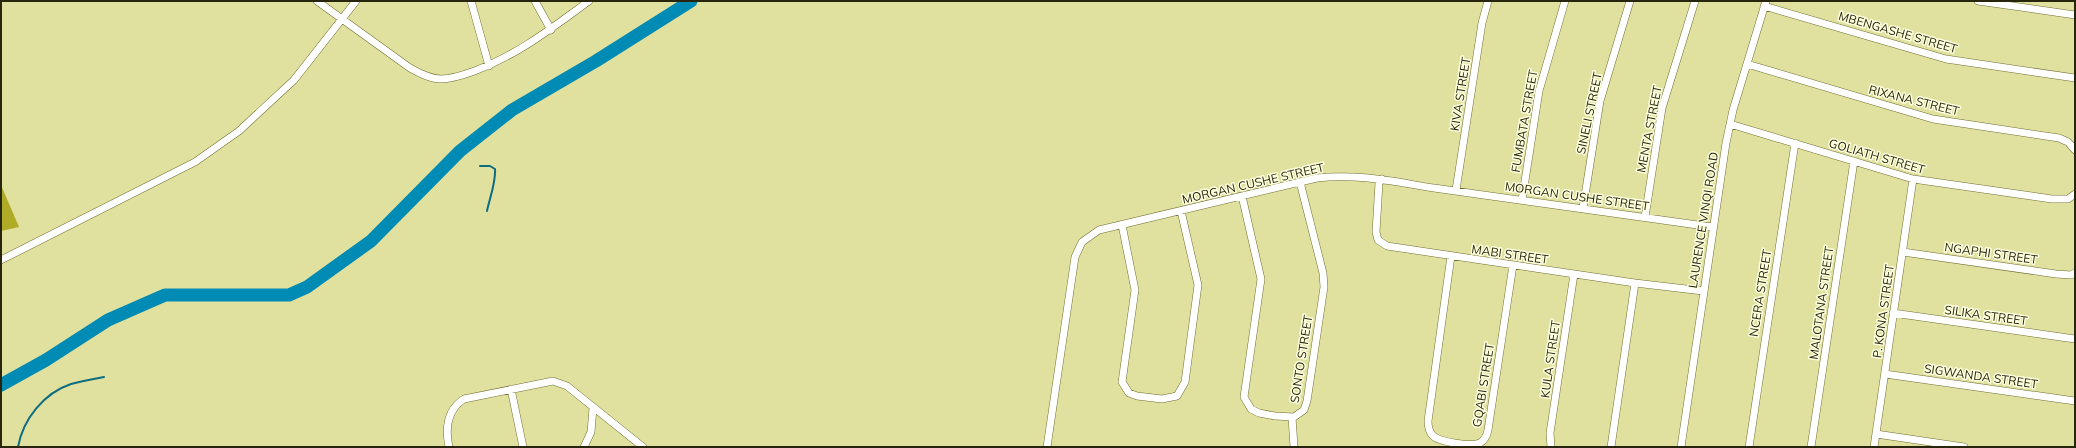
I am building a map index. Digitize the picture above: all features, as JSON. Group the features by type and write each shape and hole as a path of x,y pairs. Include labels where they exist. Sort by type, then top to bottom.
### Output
{"street":[{"path":"317,1 422,75 442,79 458,76 489,66 522,49 589,1"},
{"path":"1,260 196,162 239,131 294,80 343,20 356,1"},
{"path":"471,1 489,66"},
{"path":"534,1 550,30"},
{"name":"KIVA STREET","path":"1456,190 1482,23 1488,1"},
{"name":"FUMBATA STREET","path":"1522,200 1539,91 1565,1"},
{"name":"SINELI STREET","path":"1583,208 1600,101 1630,1"},
{"name":"MENTA STREET","path":"1645,217 1662,108 1694,1"},
{"path":"1978,1 2075,15"},
{"name":"LAURENCE VINQI ROAD","path":"1680,447 1712,227 1730,124 1765,4"},
{"name":"MBENGASHE STREET","path":"1765,4 1946,59 2075,78"},
{"name":"RIXANA STREET","path":"1747,64 1920,116 2059,138 2068,142 2075,150"},
{"name":"GOLIATH STREET","path":"1730,124 1914,179 2052,199 2068,199 2075,194"},
{"name":"NCERA STREET","path":"1749,447 1795,144"},
{"name":"MALOTANA STREET","path":"1811,447 1854,161"},
{"name":"MORGAN CUSHE STREET","path":"1047,447 1077,251 1082,242 1092,233 1300,182 1340,175 1382,179 1712,227"},
{"name":"MABI STREET","path":"1382,179 1379,183 1376,228 1377,236 1380,242 1387,246 1635,283 1703,291"},
{"name":"P. KONA STREET","path":"1874,447 1914,179"},
{"name":"SONTO STREET","path":"1242,196 1261,279 1244,397 1251,409 1259,413 1292,417 1304,410 1307,401 1324,287 1323,273 1300,182"},
{"path":"1122,225 1135,290 1122,382 1129,393 1137,396 1171,399 1181,393 1184,382 1198,285 1181,211"},
{"name":"NGAPHI STREET","path":"1903,252 2056,274 2071,275 2075,273"},
{"name":"GQABI STREET","path":"1451,256 1428,422 1429,431 1438,439 1469,445 1480,443 1484,440 1488,430 1513,265"},
{"name":"KULA STREET","path":"1551,447 1550,433 1574,274"},
{"path":"1611,447 1635,283"},
{"name":"SILIKA STREET","path":"1893,313 2075,339"},
{"name":"SIGWANDA STREET","path":"1885,374 2075,401"},
{"path":"449,447 447,423 453,409 458,403 464,399 541,382 559,382 567,386 643,447"},
{"path":"511,389 523,447"},
{"path":"584,447 591,432 593,408"},
{"path":"1292,417 1294,447"},
{"path":"1876,434 1964,447"}],"shaded area":[{"path":"1,185 19,227 1,231"}],"waterway":[{"path":"1,385 46,360 108,320 165,295 289,295 307,287 371,241 460,151 512,110 596,61 691,1"},
{"path":"480,166 490,166 495,169 494,184 487,211"},
{"path":"18,447 30,417 36,408 52,394 71,384 104,377"}]}
